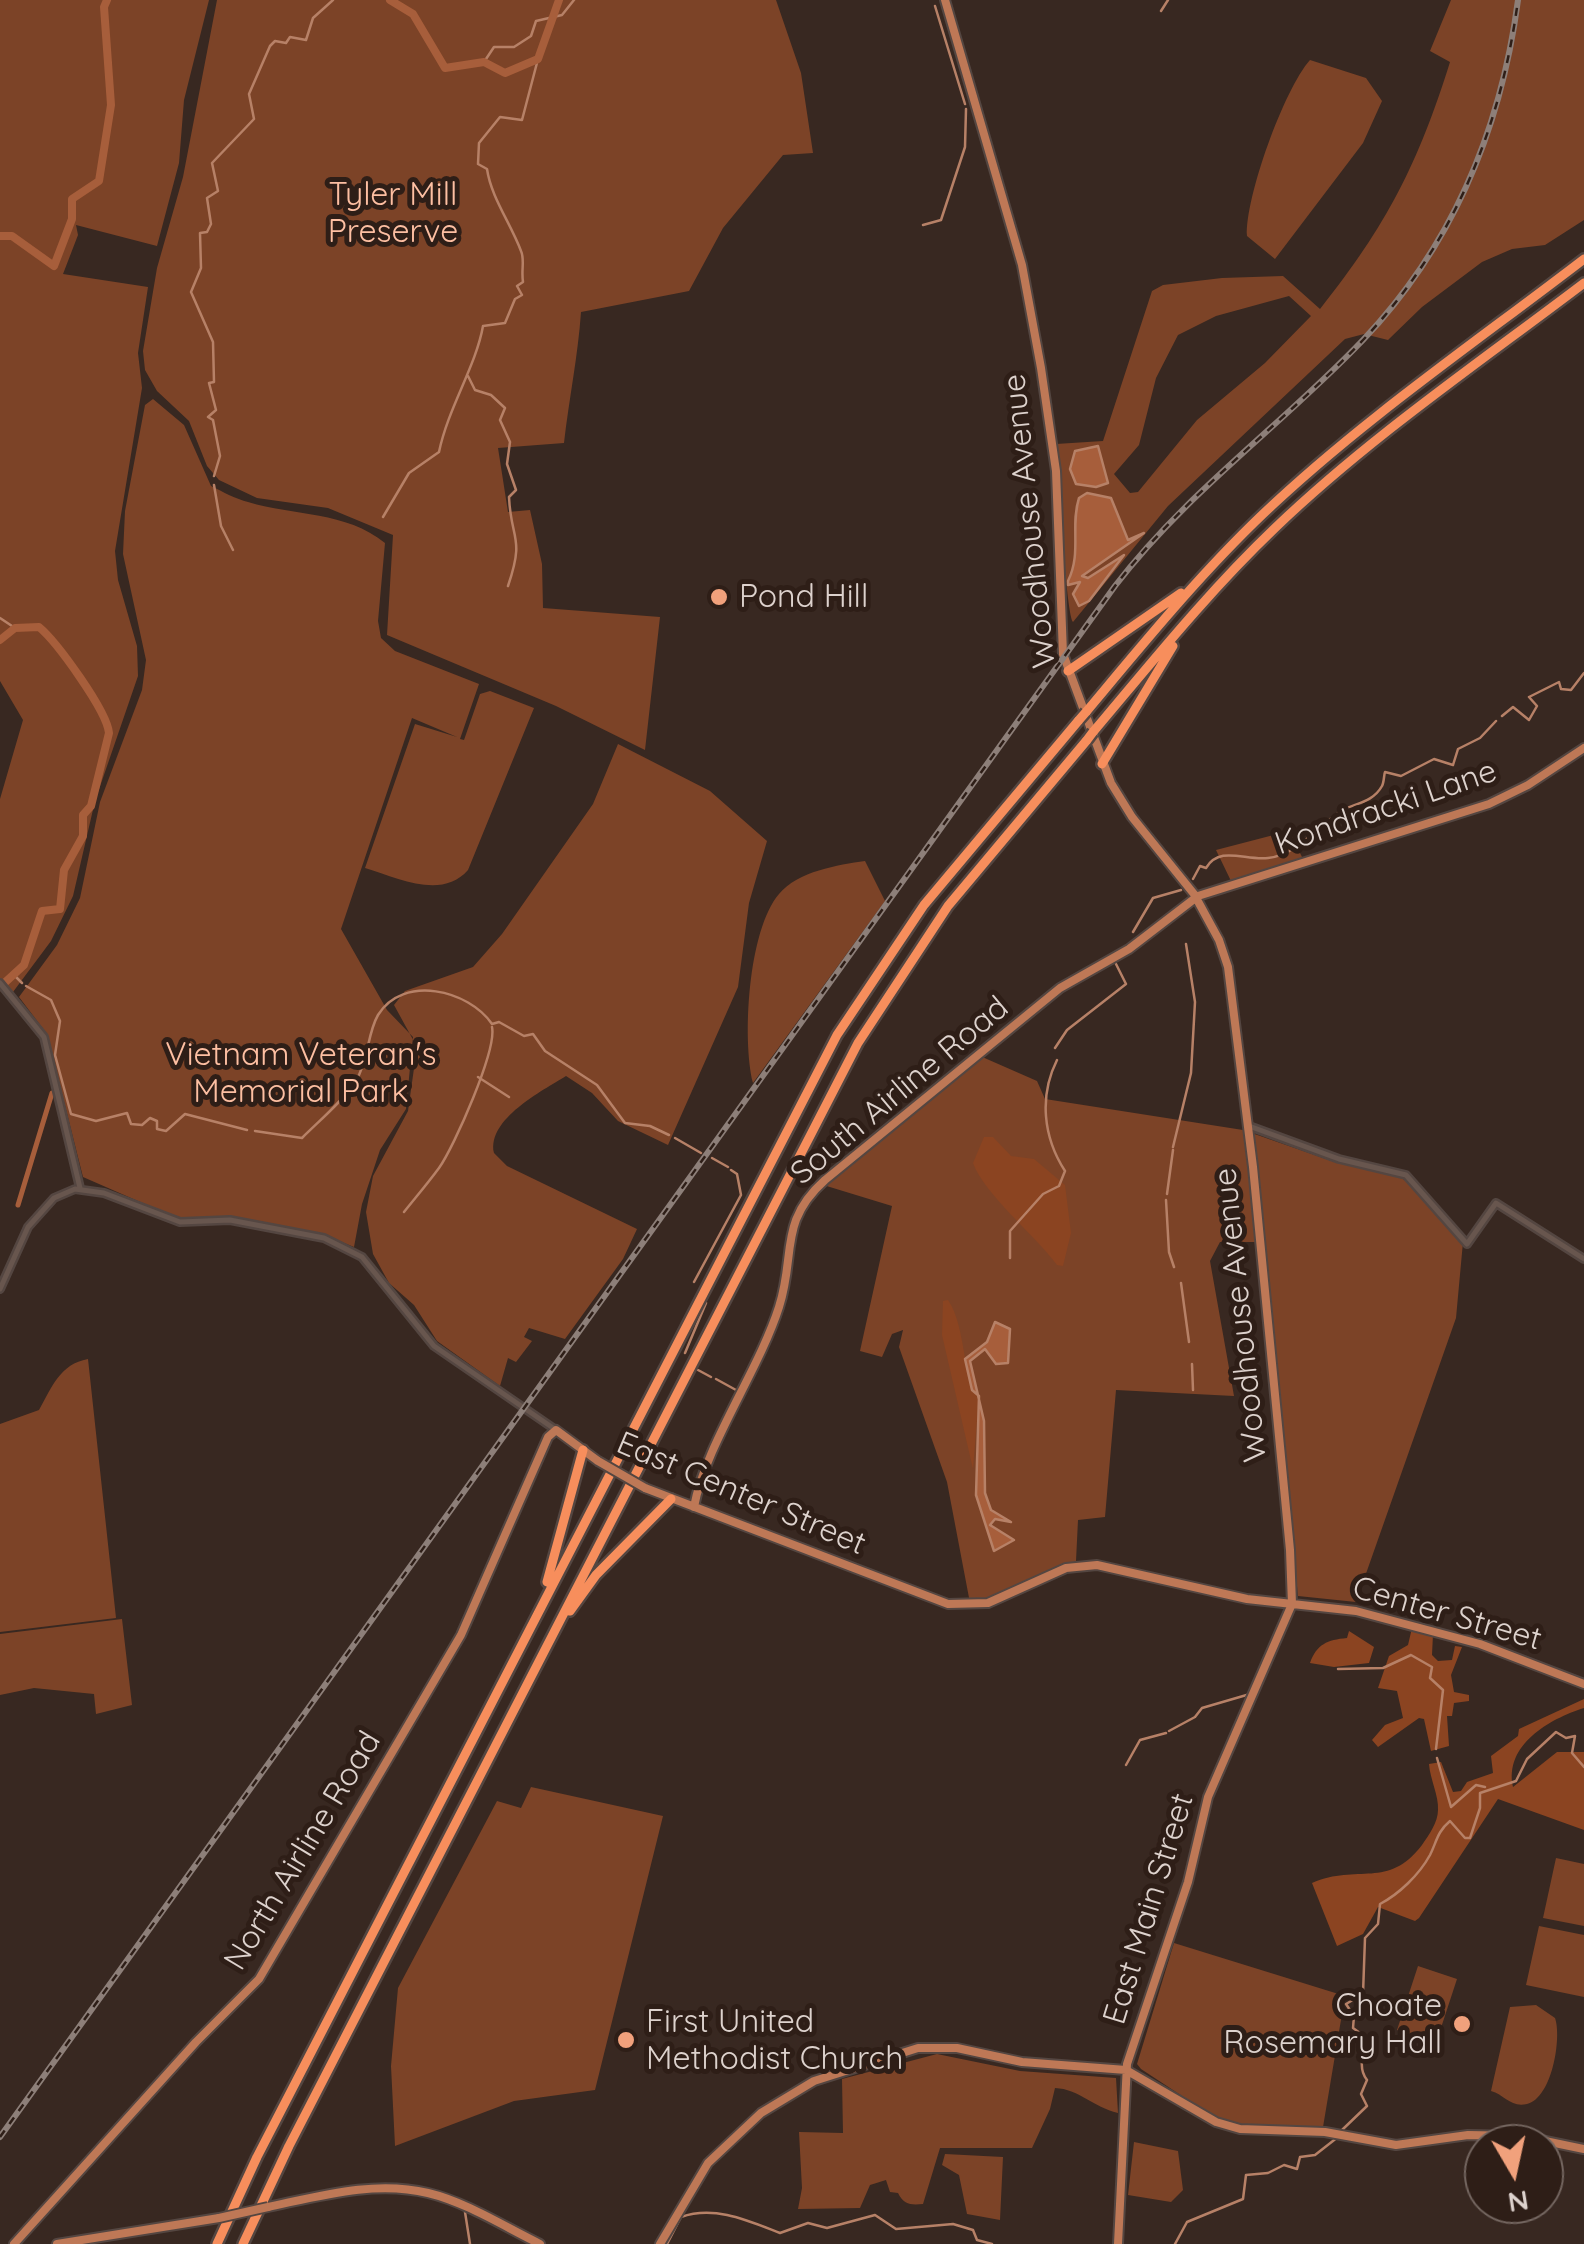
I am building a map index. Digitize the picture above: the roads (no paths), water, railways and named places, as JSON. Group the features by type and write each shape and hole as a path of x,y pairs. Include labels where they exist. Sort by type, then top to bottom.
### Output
{"highway":[{"path":"217,2244 257,2157 842,1026 924,905 1202,576 1326,458 1584,260"},
{"path":"244,2244 281,2161 876,1012 958,893 1194,614 1315,491 1584,283"},
{"path":"1068,671 1202,576"},
{"path":"1102,764 1194,614"},
{"path":"519,1649 554,1564 582,1450"},
{"path":"556,1628 596,1576 671,1498"}],"main road":[{"name":"Woodhouse Avenue","path":"946,0 1024,275 1056,471 1061,641 1068,671 1102,764 1132,817 1196,898 1228,967 1247,1126 1292,1604"},
{"name":"Kondracki Lane","path":"1196,898 1489,804 1584,748"},
{"name":"South Airline Road","path":"694,1507 777,1313 789,1234 808,1196 1054,993 1129,949 1196,898"},
{"name":"East Center Street","path":"556,1430 598,1461 645,1488 921,1596 958,1606 988,1604 1082,1564 1237,1598 1292,1604"},
{"name":"North Airline Road","path":"18,2243 258,1979 452,1651 541,1450 556,1430"},
{"name":"Center Street","path":"1292,1604 1356,1611 1416,1626 1510,1654 1584,1684"},
{"name":"East Main Street","path":"1118,2244 1126,2070 1188,1882 1208,1797 1292,1604"},
{"path":"660,2244 693,2185 724,2143 761,2112 814,2081 933,2047 1022,2062 1126,2070 1224,2126 1340,2134 1396,2145 1468,2135 1521,2136 1584,2149"},
{"path":"57,2244 219,2218 352,2190 414,2190 441,2197 540,2244"}],"street":[{"path":"0,1290 34,1218 60,1194 80,1188 44,1037 1,984"},
{"path":"1247,1126 1339,1159 1406,1175 1467,1244 1496,1202 1584,1259"},
{"name":"East Center Street","path":"80,1188 180,1222 240,1222 348,1246 367,1262 434,1346 556,1430"}],"waterway":[{"path":"0,236 12,236 54,266 72,219 72,199 99,181 111,105 104,7 107,0"},
{"path":"214,476 220,456 213,420 208,417 216,410 209,383 214,382 213,342 191,292 201,268 200,233 207,232 211,224 207,198 218,191 212,163 254,119 249,94 270,46 275,41 286,43 290,37 306,40 313,18 333,0"},
{"path":"390,0 413,14 445,68 484,62 505,73 538,59 559,0"},
{"path":"484,62 494,47 514,47 531,36 536,21 562,15 574,0"},
{"path":"1161,11 1168,0"},
{"path":"935,6 965,104"},
{"path":"383,517 409,473 439,452 483,326 505,323 515,299 522,295 517,286 523,282 522,254 487,169 478,164 479,143 500,117 522,120 538,59"},
{"path":"923,225 941,220 965,147 966,109"},
{"path":"468,376 475,390 491,395 505,408 500,420 510,442 507,464 516,490 509,497 516,547 508,586"},
{"path":"214,485 221,526 233,550"},
{"path":"0,618 15,628"},
{"path":"0,640 15,628 39,627 80,677 100,709 109,733 91,806 83,815 83,836 64,870 60,909 42,911 24,965 0,987"},
{"path":"1502,716 1513,707 1529,720 1537,706 1529,697 1559,682 1561,689 1571,690 1584,673"},
{"path":"1193,879 1200,866 1206,868 1218,857 1268,858 1288,852 1338,813 1378,792 1385,772 1401,776 1434,759 1453,765 1458,749 1480,738 1496,721"},
{"path":"1133,932 1153,898 1181,890"},
{"path":"1173,1147 1191,1073 1195,1002 1186,944"},
{"path":"1055,1048 1067,1030 1126,984 1115,962"},
{"path":"15,976 22,983"},
{"path":"26,986 51,1000 60,1021 55,1055 71,1114 96,1121 127,1113 131,1124 142,1125 150,1118 157,1121 157,1129 166,1131 185,1114 247,1130"},
{"path":"255,1131 302,1138 356,1081 378,1015 389,1002 403,994 436,991 468,1002 492,1024 499,1022 524,1036 533,1034 545,1051 597,1085 625,1123 650,1126 669,1135"},
{"path":"404,1212 439,1168 454,1140 488,1056 492,1027"},
{"path":"1010,1258 1010,1231 1043,1194 1059,1186 1065,1171 1052,1144 1046,1116 1048,1088 1057,1060"},
{"path":"478,1077 509,1097"},
{"path":"18,1205 52,1093"},
{"path":"675,1138 701,1153"},
{"path":"1167,1194 1173,1150"},
{"path":"712,1158 728,1167"},
{"path":"694,1282 741,1195 737,1174 731,1170"},
{"path":"1166,1200 1169,1252 1174,1267"},
{"path":"1181,1283 1189,1342"},
{"path":"685,1353 706,1303"},
{"path":"1192,1364 1193,1390"},
{"path":"698,1370 711,1377"},
{"path":"716,1379 736,1390"},
{"path":"1338,1669 1383,1668 1411,1655 1432,1667 1430,1678 1443,1690 1436,1749"},
{"path":"1169,1731 1195,1717 1202,1708 1250,1694"},
{"path":"1342,2130 1367,2106 1361,2094 1367,2080 1362,2065 1367,2038 1353,2028 1354,2016 1346,2004 1363,1994 1365,1938 1378,1924 1380,1904 1414,1877 1450,1821 1465,1838 1470,1838 1480,1808 1480,1793 1516,1781 1527,1759 1556,1732 1566,1738 1575,1736 1572,1753 1584,1767"},
{"path":"1126,1765 1140,1740 1166,1733"},
{"path":"1437,1758 1451,1807 1476,1785 1485,1787"},
{"path":"1175,2244 1187,2222 1243,2199 1246,2175 1268,2173 1284,2165 1297,2169 1300,2157 1315,2155 1338,2137"},
{"path":"465,2212 470,2244"},
{"path":"667,2244 681,2217 706,2213 732,2216 780,2233 808,2223 827,2228 875,2215 896,2229 953,2224 973,2230 977,2240 992,2244"}],"railway":[{"path":"0,2137 1115,586 1204,489 1363,340 1423,265 1468,183 1485,139 1510,48 1518,0"}],"place":[{"name":"Pond Hill","path":"719,597"},
{"name":"Choate Rosemary Hall","path":"1462,2024"},
{"name":"First United Methodist Church","path":"626,2040"}],"park label":[{"name":"Tyler Mill Preserve","path":"393,214"},
{"name":"Vietnam Veteran's Memorial Park","path":"301,1074"}]}
